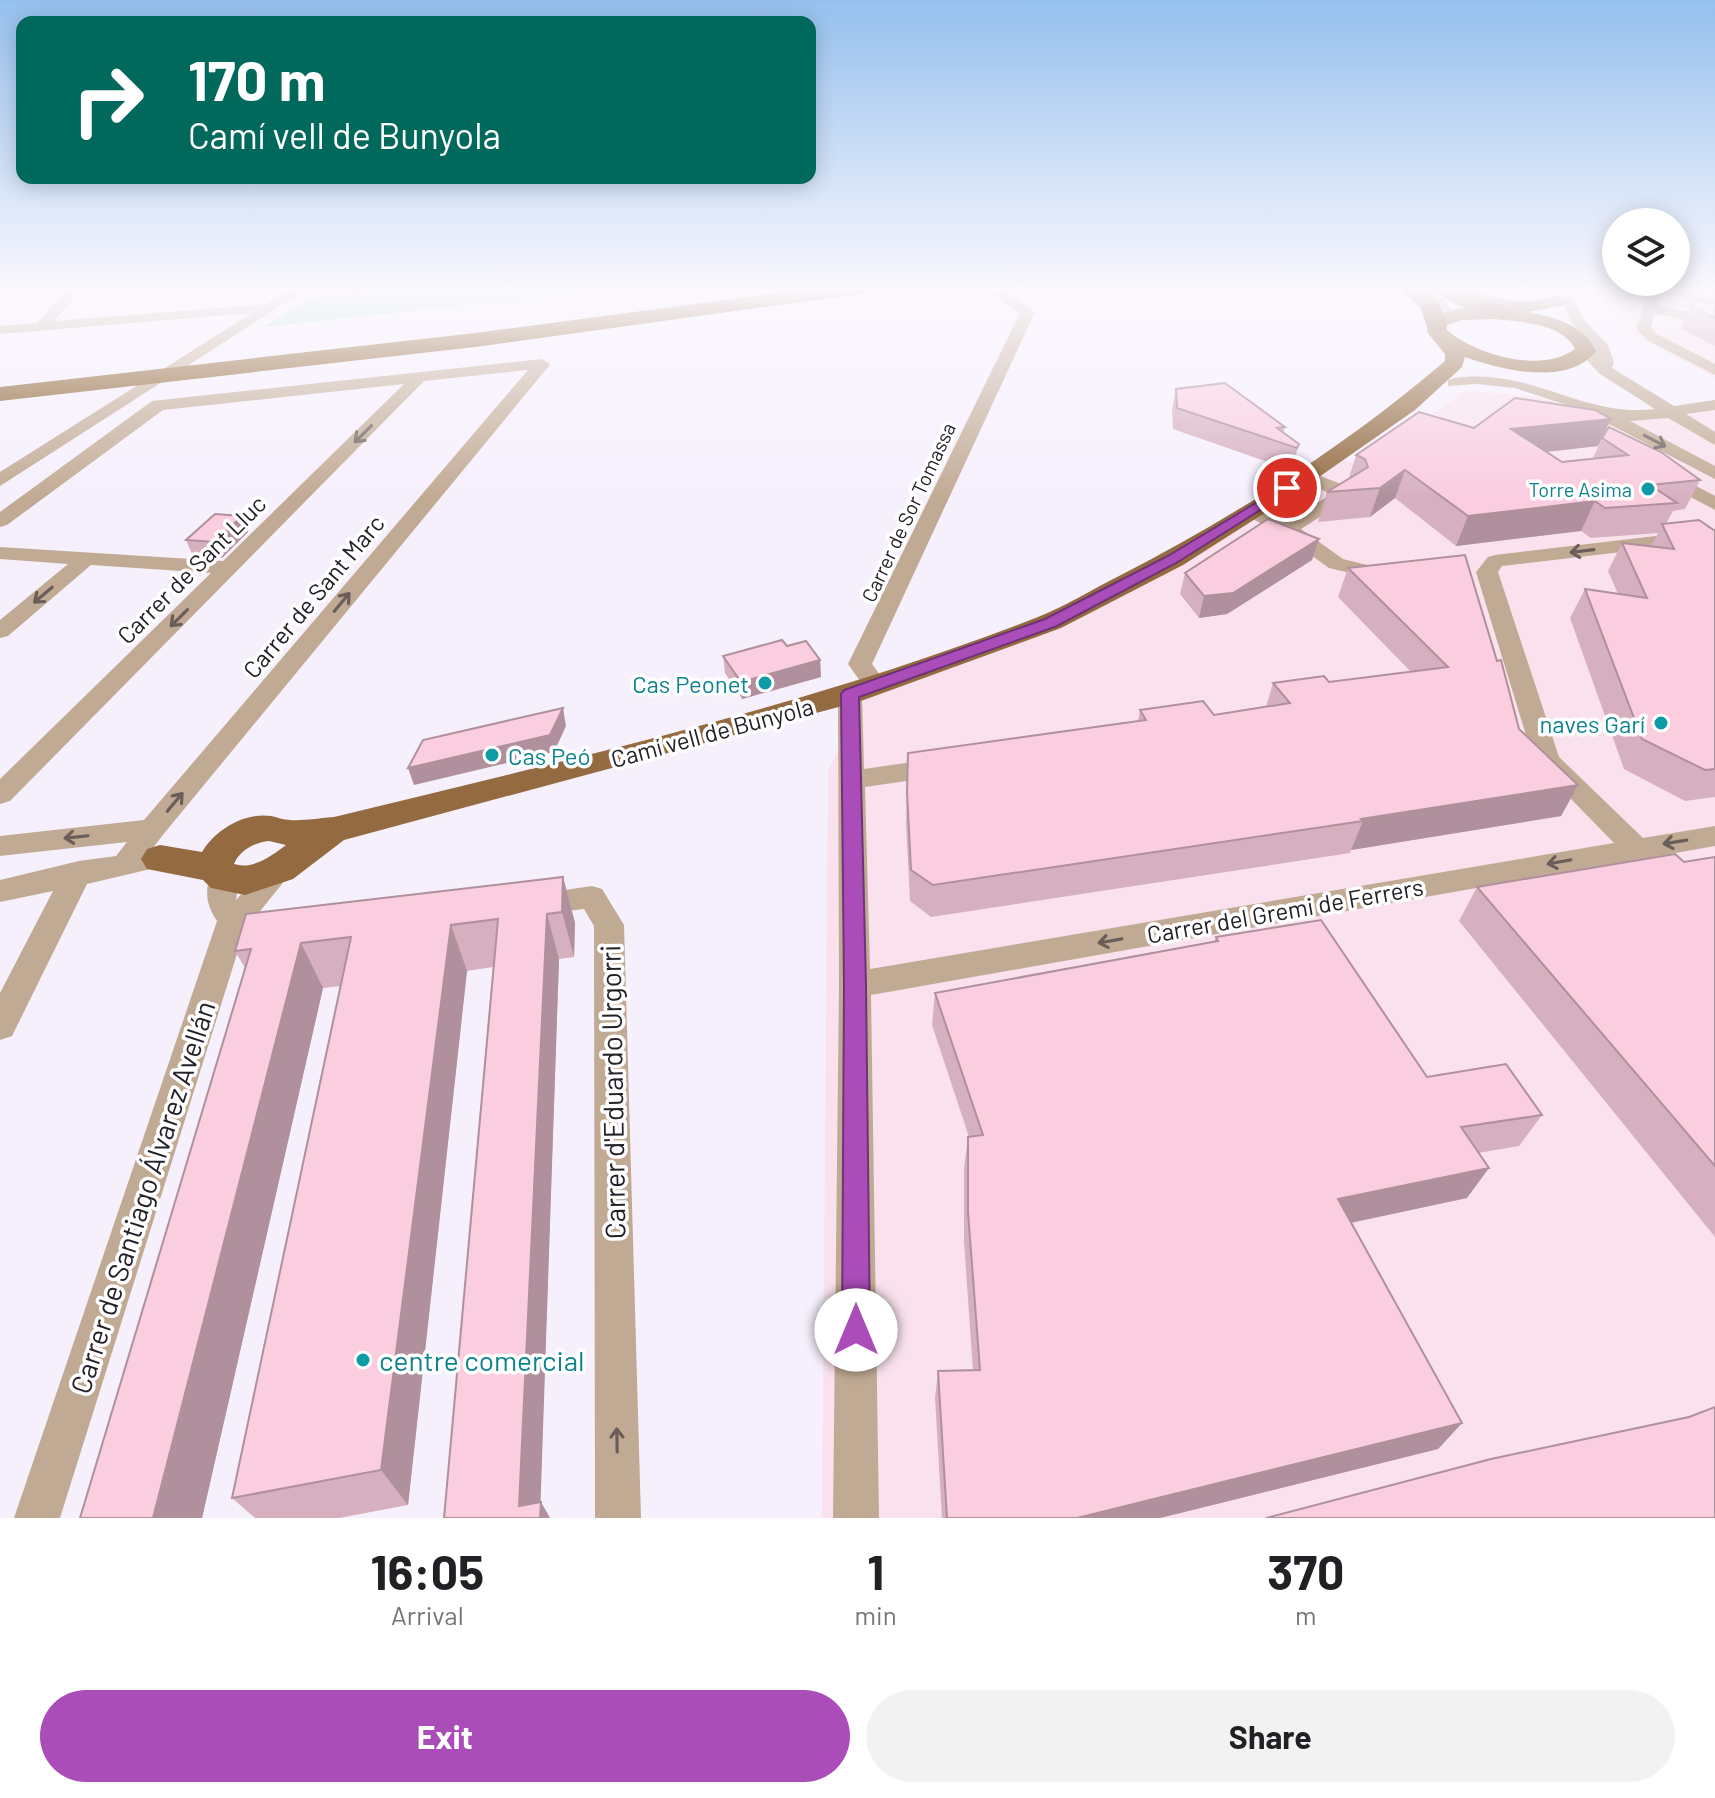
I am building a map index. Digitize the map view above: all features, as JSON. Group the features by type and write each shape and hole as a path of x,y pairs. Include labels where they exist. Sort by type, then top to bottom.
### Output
{"highway":[{"path":"0,379 191,358"},
{"path":"0,394 316,358"}],"main road":[{"path":"1407,405 1455,363 1455,358"},
{"path":"1485,358 1529,364"},
{"path":"1407,405 1479,371 1506,365 1571,361 1573,358"},
{"name":"Camí vell de Bunyola","path":"147,850 224,862 233,881 257,879 287,853 334,830 602,762 863,690 1051,622 1173,559 1305,476 1407,405"}],"street":[{"path":"0,480 192,358"},
{"name":"Carrer de Sor Tomassa","path":"863,690 860,664 1006,358"},
{"path":"1485,358 1506,365 1597,410 1715,473"},
{"path":"1592,358 1617,378 1715,440"},
{"path":"1604,358 1617,378"},
{"path":"1693,358 1715,370"},
{"name":"Carrer de Sant Marc","path":"147,850 542,364 418,379"},
{"path":"0,521 158,405 418,379"},
{"name":"Carrer de Sant Lluc","path":"0,795 418,379"},
{"path":"1454,383 1486,379 1519,383 1597,410 1632,416 1715,405"},
{"path":"1577,425 1564,418 1597,410"},
{"path":"1649,466 1715,504"},
{"path":"1287,529 1347,493 1305,476"},
{"path":"1249,512 1287,529 1336,564 1392,577 1408,576"},
{"path":"1636,848 1547,761 1479,572 1495,561 1715,535"},
{"path":"0,553 230,568"},
{"path":"0,631 86,559"},
{"path":"856,1518 852,780 863,690"},
{"path":"852,780 966,764"},
{"name":"Carrer del Gremi de Ferrers","path":"855,985 1715,836"},
{"path":"0,846 147,850"},
{"path":"0,891 79,872 147,850"},
{"path":"229,932 287,853"},
{"path":"224,862 221,903 229,932"},
{"path":"0,1026 79,872"},
{"name":"Carrer d'Eduardo Urgorri","path":"500,909 592,897 609,925 618,1518"},
{"path":"229,932 301,934"},
{"name":"Carrer de Santiago Álvarez Avellán","path":"37,1518 229,932"}],"shaded area":[{"path":"1677,358 1715,358 1715,378"},
{"path":"1465,391 1533,396 1627,421 1715,410 1715,1518 822,1518 828,770 867,697 1051,622 1333,456 1361,465"}],"building":[{"path":"1225,383 1285,427 1277,428 1299,444 1297,448 1177,408 1176,389"},
{"path":"1515,398 1595,410 1611,419 1511,429 1562,462 1628,455 1602,438 1609,427 1661,452 1700,480 1650,485 1677,503 1605,508 1595,501 1468,516 1405,470 1380,488 1327,492 1368,467 1365,459 1356,455 1419,412 1474,428"},
{"path":"215,514 242,516 215,542 186,540"},
{"path":"1268,519 1319,539 1233,593 1204,596 1185,573"},
{"path":"1699,520 1715,531 1715,769 1705,770 1642,739 1585,589 1647,598 1622,543 1674,549 1662,524"},
{"path":"1465,555 1497,661 1501,660 1519,729 1578,785 1361,819 1363,821 933,885 911,870 908,753 1146,720 1140,710 1203,701 1214,715 1290,703 1273,683 1324,676 1329,682 1448,667 1348,568"},
{"path":"782,640 787,646 806,641 820,660 741,682 723,656"},
{"path":"563,708 550,735 408,768 423,740"},
{"path":"1675,854 1684,862 1715,857 1715,1166 1477,887"},
{"path":"563,877 562,912 547,914 519,1506 541,1502 540,1518 444,1518 498,919 451,925 381,1470 232,1498 351,937 301,943 153,1518 80,1518 251,949 235,951 246,914"},
{"path":"1321,920 1427,1077 1506,1064 1542,1115 1461,1127 1489,1168 1338,1199 1462,1423 1077,1518 947,1518 938,1371 980,1370 968,1212 968,1137 983,1135 935,993 1218,941 1216,937"},
{"path":"1715,1407 1715,1518 1266,1518 1491,1459 1689,1417"}],"place":[{"name":"Torre Asima","path":"1648,489"},
{"name":"Cas Peonet","path":"765,683"},
{"name":"naves Garí","path":"1661,723"},
{"name":"Cas Peó","path":"492,755"},
{"name":"centre comercial","path":"363,1360"}],"route":[{"path":"856,1330 850,694 1051,622 1173,559 1287,488"}]}
